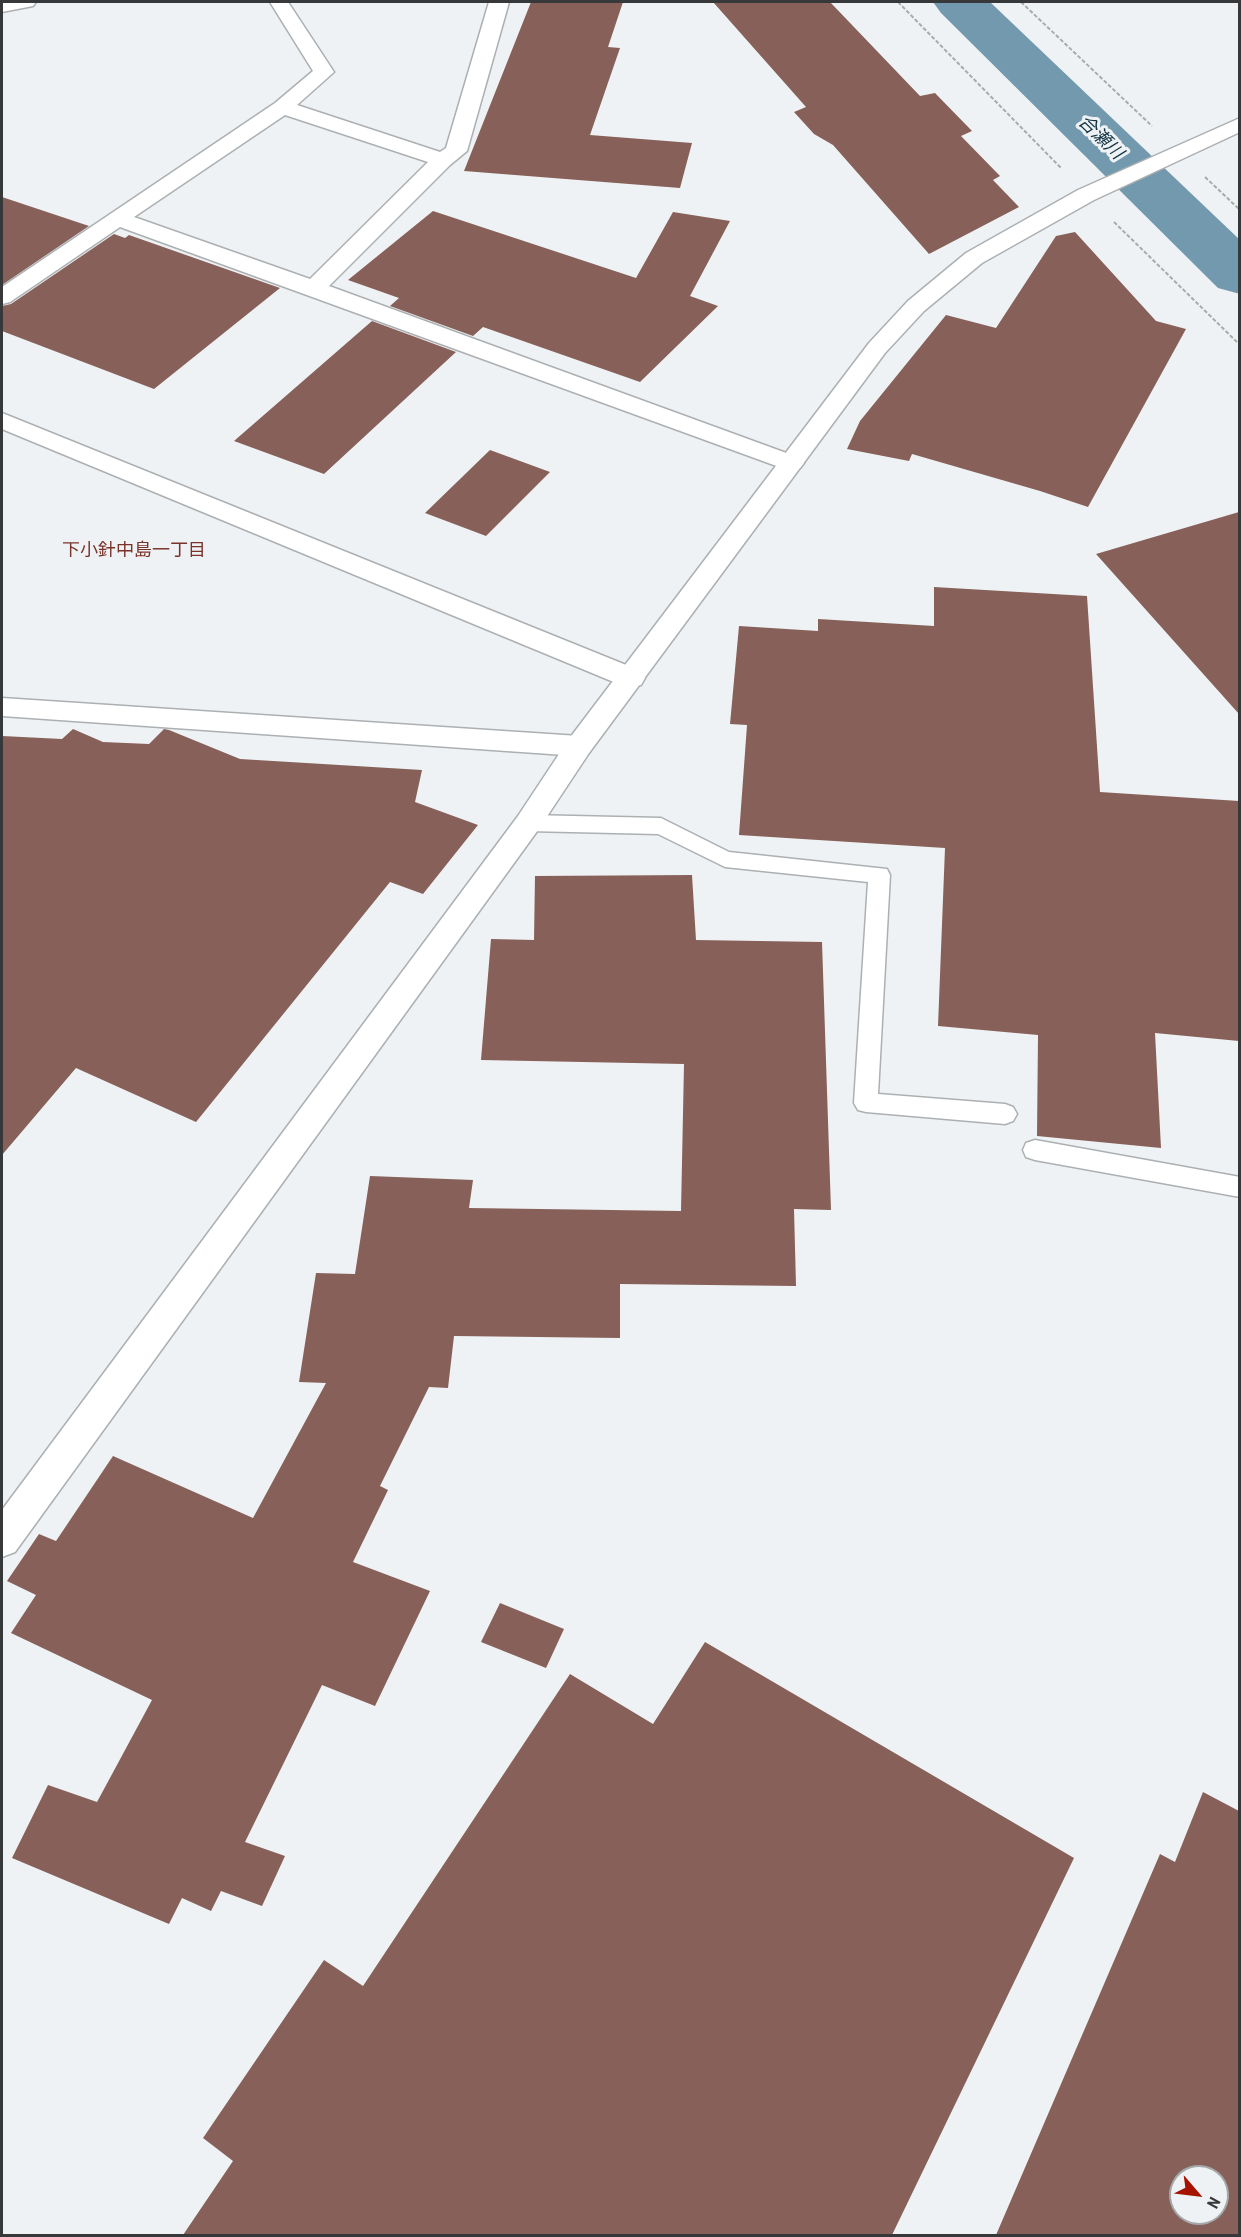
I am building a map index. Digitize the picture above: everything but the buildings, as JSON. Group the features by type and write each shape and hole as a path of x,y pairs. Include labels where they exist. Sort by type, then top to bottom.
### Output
{"street":[{"path":"2,6 27,2"},
{"path":"2,297 282,107 324,72 279,2"},
{"path":"314,288 442,160 456,151 499,2"},
{"path":"282,107 442,160"},
{"path":"2,1540 528,823 579,746 877,348 916,306 974,258 1086,195 1239,124"},
{"path":"116,218 314,288 791,464"},
{"path":"2,420 632,678"},
{"path":"2,707 579,746"}],"lane":[{"path":"528,823 661,826 725,860 879,875 866,1103 1005,1114"},
{"path":"1035,1150 1239,1187"}],"path":[{"path":"1021,2 1175,154 1239,210"}],"waterway":[{"name":"合瀬川","path":"960,2 1240,275"}],"district":[{"name":"下小針中島一丁目","path":"134,551"}]}
